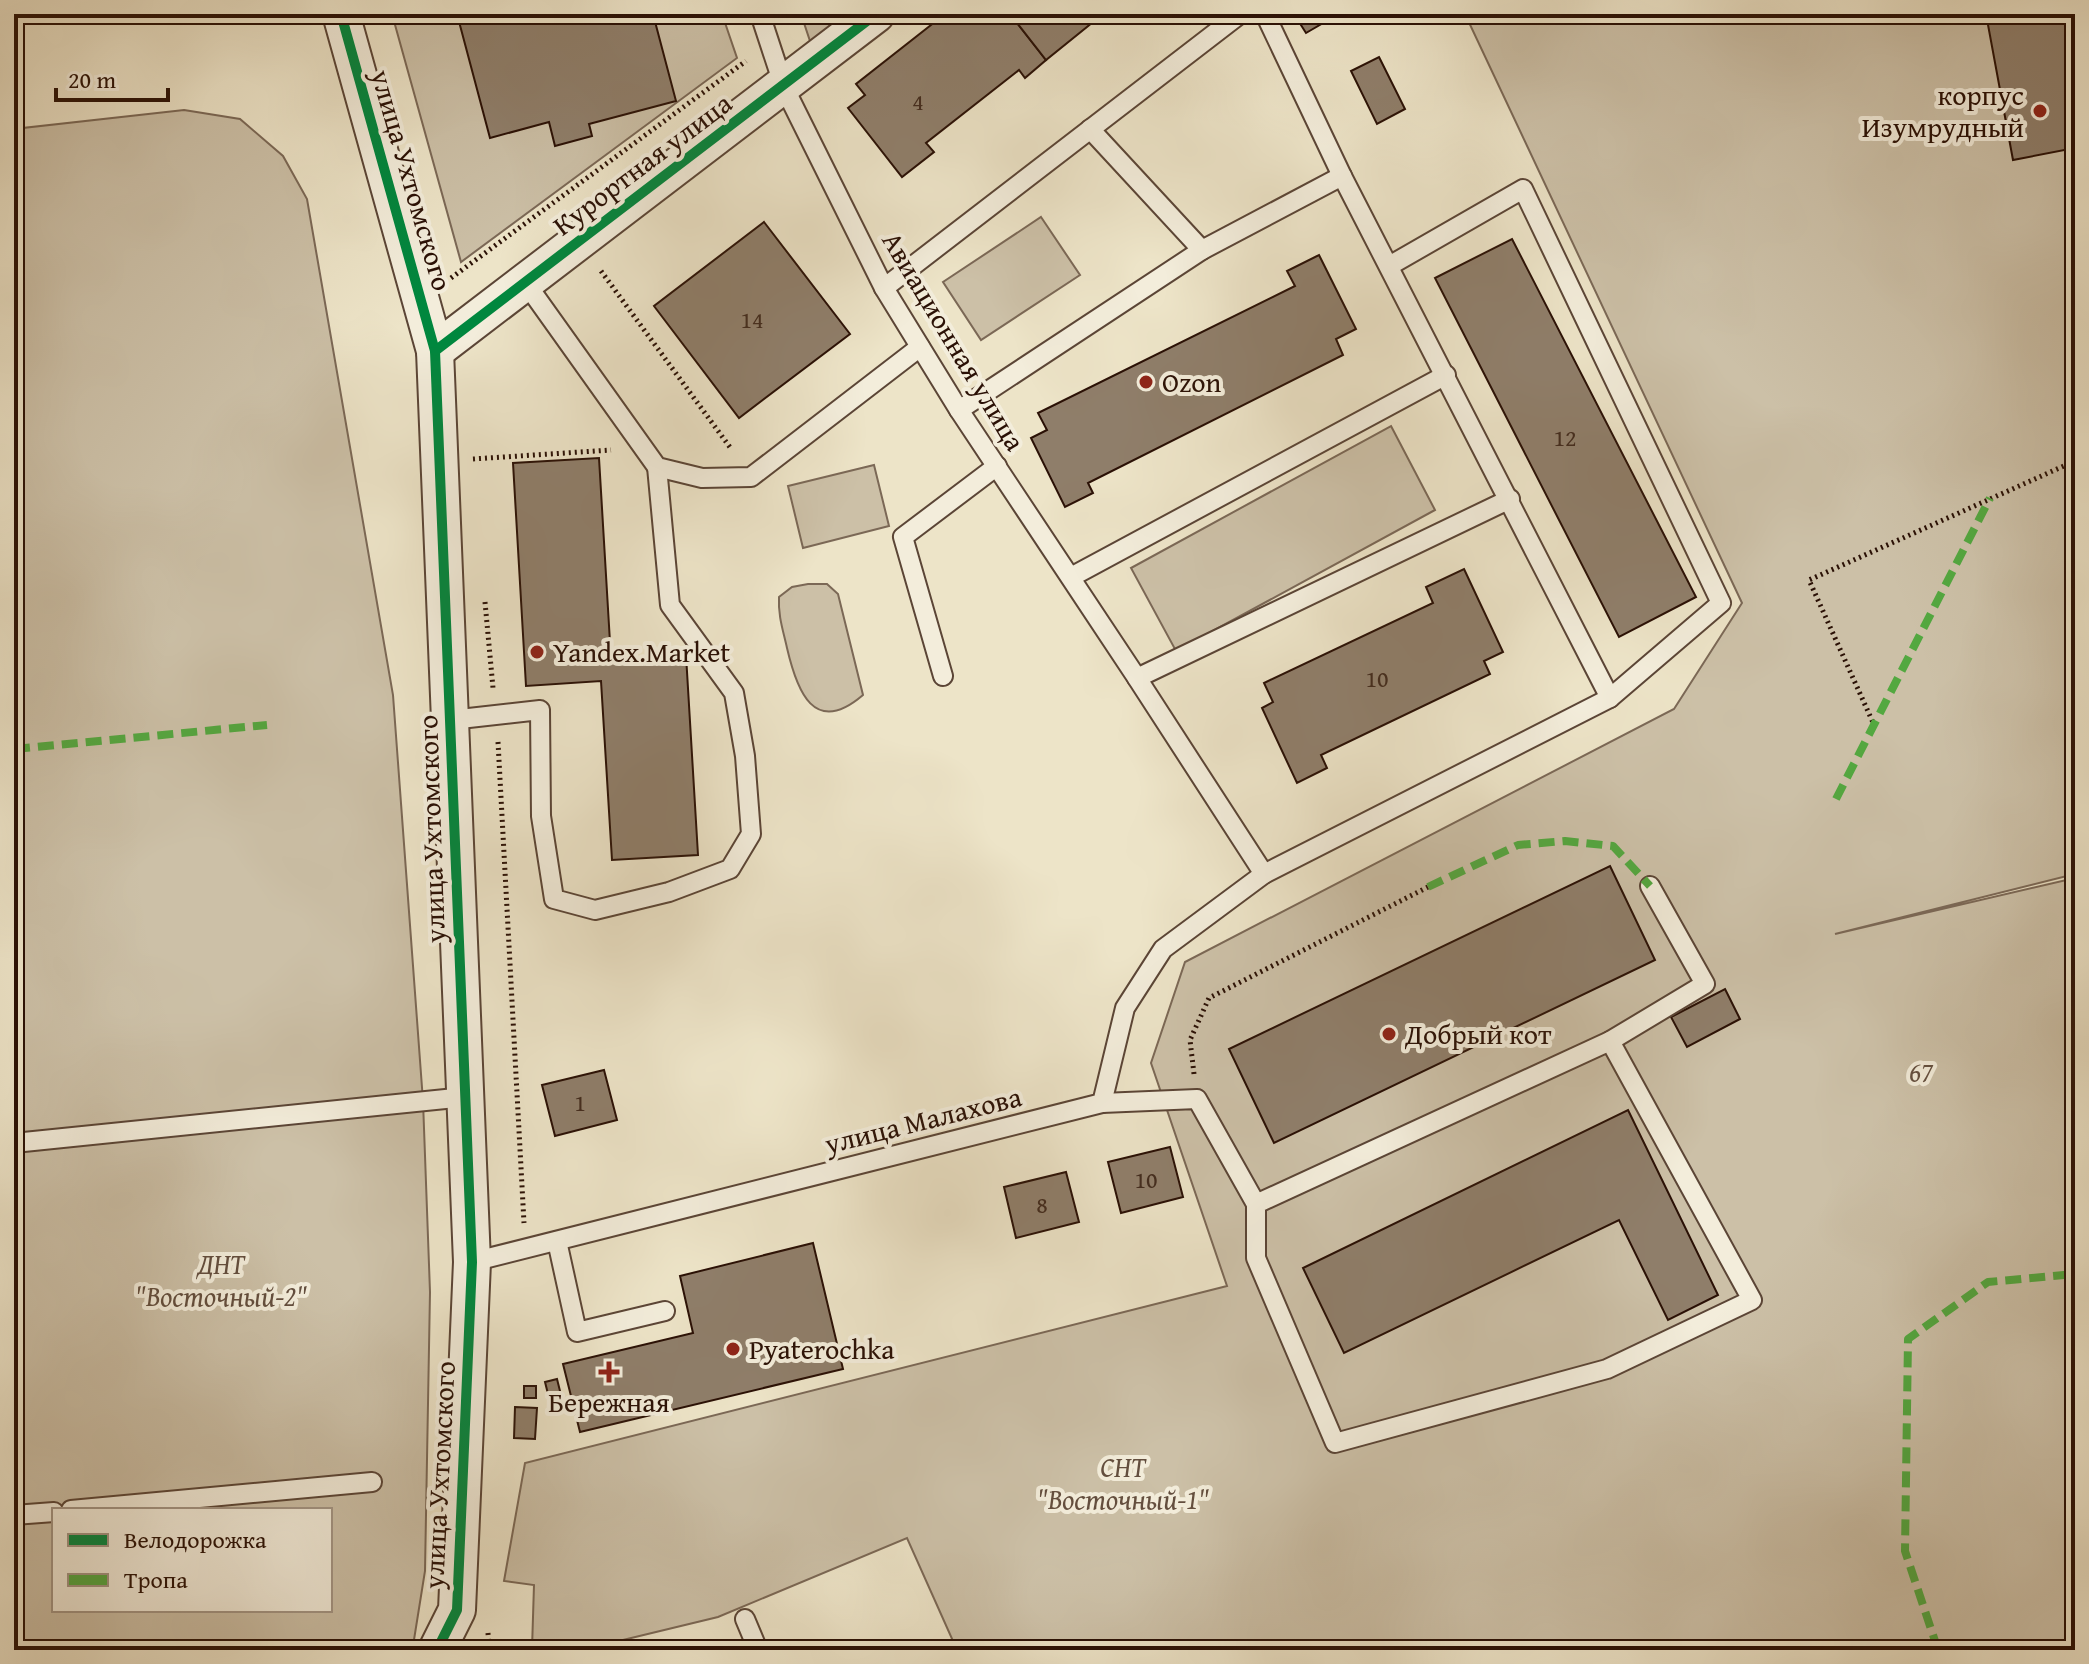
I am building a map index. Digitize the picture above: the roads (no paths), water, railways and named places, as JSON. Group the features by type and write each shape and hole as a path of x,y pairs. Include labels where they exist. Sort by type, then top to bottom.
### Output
{"street":[{"name":"улица Ухтомского","path":"341,14 435,351 472,1262 457,1610 437,1650"},
{"name":"Курортная улица","path":"435,351 876,14"}],"lane":[{"name":"Авиационная улица","path":"760,14 784,87 884,288 959,410 1264,874"},
{"path":"884,288 1240,14"},
{"path":"1265,14 1342,176 1610,698"},
{"path":"1090,129 1202,250"},
{"path":"959,410 1202,250 1342,176"},
{"path":"1102,1103 1125,1008 1163,949 1264,874 1610,698 1721,603 1523,189 1389,266"},
{"path":"451,720 540,710 541,816 554,899 595,910 669,892 730,869 751,834 745,756 734,693 670,605 657,467 525,282"},
{"path":"657,467 702,478 751,477 920,347"},
{"path":"1071,577 1446,375"},
{"path":"943,676 903,537 997,466"},
{"path":"1137,678 1510,499"},
{"path":"1610,1041 1752,1300 1607,1369 1335,1443 1256,1258 1256,1204 1610,1041 1705,984 1650,886"},
{"path":"14,1143 465,1097"},
{"name":"улица Малахова","path":"472,1262 1102,1103 1197,1099 1256,1204"},
{"path":"557,1241 577,1332 665,1311"},
{"path":"92,1508 372,1482"},
{"path":"14,1515 52,1512"},
{"path":"745,1619 758,1650"}],"place":[{"name":"корпус Изумрудный","path":"2040,111"},
{"name":"Ozon","path":"1146,382"},
{"name":"Yandex.Market","path":"537,652"},
{"name":"Добрый кот","path":"1389,1034"},
{"name":"Pyaterochka","path":"733,1349"},
{"name":"Бережная","path":"609,1372"}],"park label":[{"name":"67","path":"1921,1072"},
{"name":"ДНТ \"Восточный-2\"","path":"221,1280"},
{"name":"СНТ \"Восточный-1\"","path":"1123,1483"}]}
